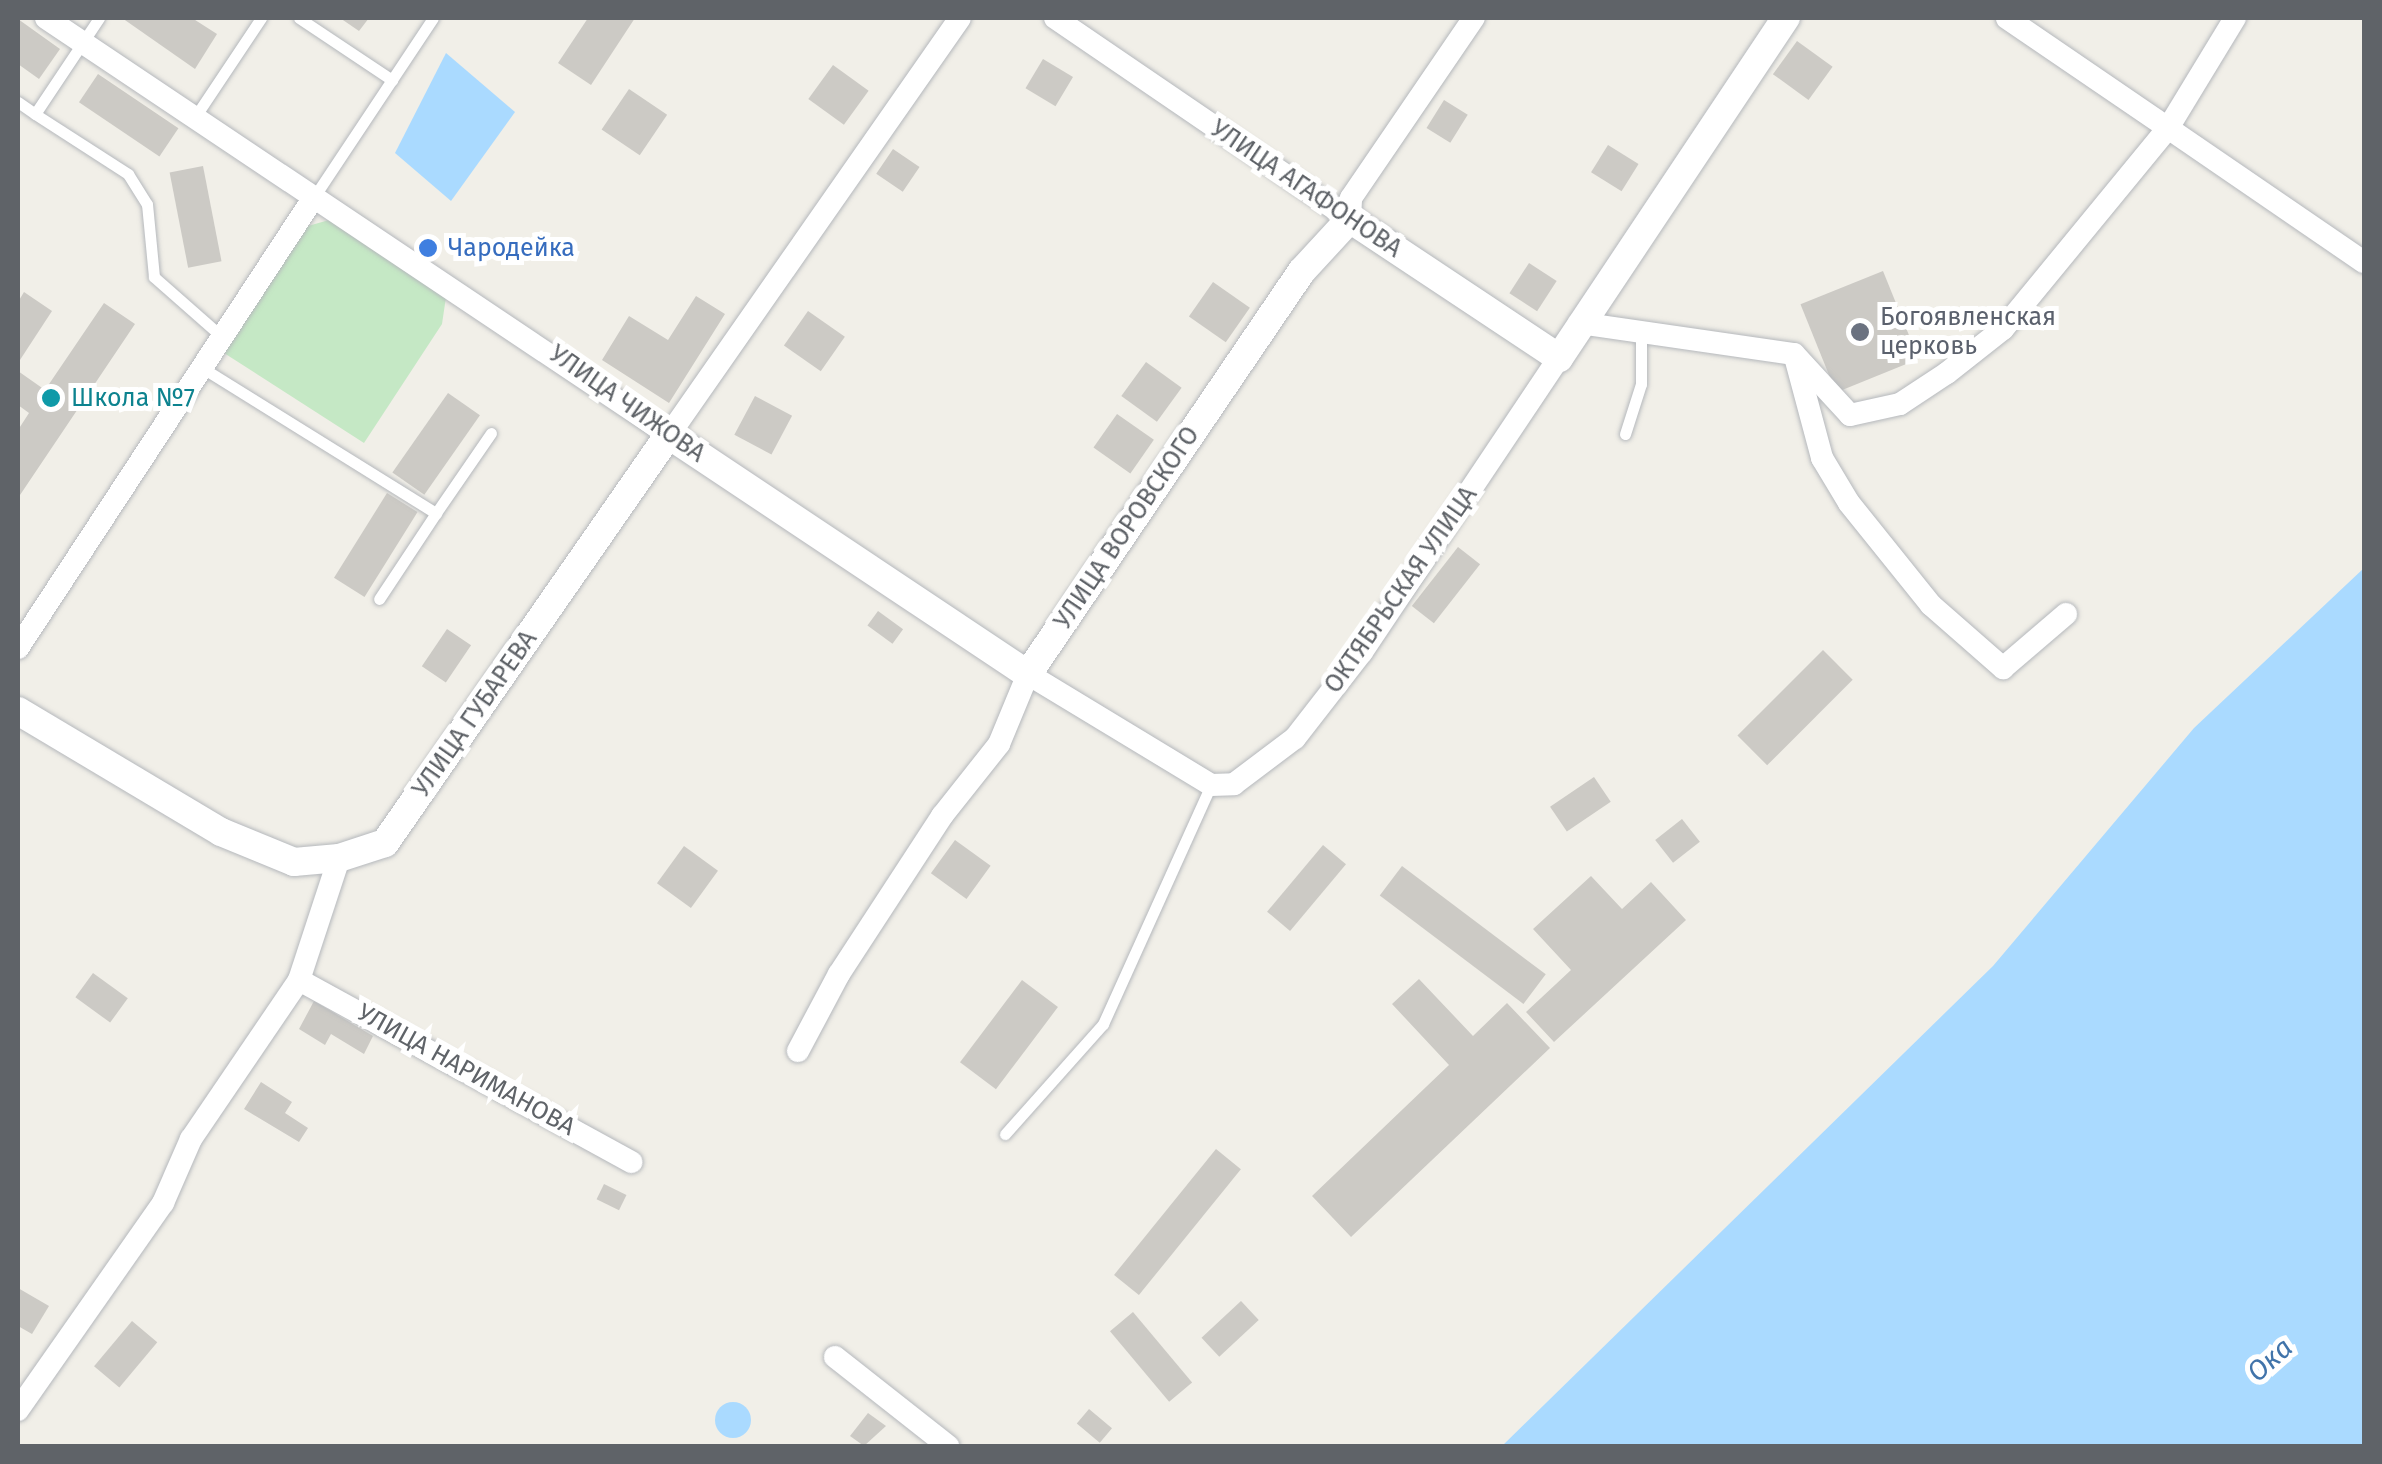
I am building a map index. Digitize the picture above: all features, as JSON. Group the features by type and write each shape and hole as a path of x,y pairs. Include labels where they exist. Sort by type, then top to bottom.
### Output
{"street":[{"name":"УЛИЦА ЧИЖОВА","path":"46,18 1028,674 1211,785"},
{"name":"УЛИЦА ГУБАРЕВА","path":"339,858 385,843 960,18"},
{"name":"УЛИЦА АГАФОНОВА","path":"1055,18 1559,358"},
{"name":"УЛИЦА ВОРОВСКОГО","path":"798,1051 838,974 942,816 999,744 1028,674 1302,271 1350,220 1352,198 1474,18"},
{"name":"ОКТЯБРЬСКАЯ УЛИЦА","path":"1211,785 1234,784 1295,738 1362,652 1786,18"},
{"path":"2007,18 2364,262"},
{"path":"1579,323 1794,354 1850,415 1900,404 2003,328 2168,128 2235,18"},
{"path":"18,648 314,197"},
{"path":"1794,354 1822,458 1848,503 1931,605 2003,668 2066,614"},
{"path":"18,711 222,832 294,862 339,858 299,980 191,1138 162,1203 18,1410"},
{"name":"УЛИЦА НАРИМАНОВА","path":"299,980 632,1162"},
{"path":"835,1357 948,1446"}],"lane":[{"path":"35,114 99,18"},
{"path":"195,117 261,18"},
{"path":"299,18 392,80"},
{"path":"314,197 433,18"},
{"path":"18,102 128,174 147,204 154,277 221,336"},
{"path":"1625,434 1642,384 1641,332"},
{"path":"201,367 436,514"},
{"path":"379,599 492,433"},
{"path":"1006,1134 1103,1024 1211,785"}],"green space":[{"path":"329,220 446,297 442,324 364,443 224,353 308,226"}],"water":[{"path":"446,53 515,112 451,201 395,153"},
{"name":"Ока","path":"2364,568 2364,1446 1502,1446 1993,966 2194,728"},
{"path":"733,1402 746,1407 751,1420 746,1433 733,1438 720,1433 715,1420 720,1407"}],"building":[{"path":"122,18 192,18 217,34 195,69"},
{"path":"340,18 369,18 359,31"},
{"path":"588,18 635,18 591,85 558,63"},
{"path":"18,19 60,49 39,79 18,64"},
{"path":"1797,41 1833,67 1808,100 1773,74"},
{"path":"1043,59 1073,77 1055,106 1025,88"},
{"path":"833,65 869,91 844,125 808,99"},
{"path":"98,74 178,128 159,156 79,102"},
{"path":"629,89 667,115 640,155 602,130"},
{"path":"1444,100 1468,115 1450,143 1427,128"},
{"path":"1608,145 1639,164 1622,191 1591,172"},
{"path":"893,149 920,167 903,192 876,174"},
{"path":"203,166 222,261 188,268 170,172"},
{"path":"1529,263 1557,281 1537,311 1509,293"},
{"name":"Богоявленская церковь","path":"1883,271 1919,359 1836,392 1800,304"},
{"path":"1213,282 1250,308 1226,342 1189,316"},
{"name":"Школа №7","path":"24,292 52,311 18,363 18,302"},
{"path":"696,296 725,314 669,403 602,360 629,316 668,340"},
{"name":"Школа №7","path":"104,303 135,324 18,498 18,430 29,413 18,405 18,371 45,390"},
{"path":"808,311 845,337 821,371 784,345"},
{"path":"1146,362 1182,388 1157,422 1121,396"},
{"path":"448,393 480,415 424,495 392,472"},
{"path":"755,396 792,416 771,455 734,435"},
{"path":"1117,414 1154,440 1130,473 1093,448"},
{"path":"387,493 418,512 365,597 334,578"},
{"path":"1458,547 1480,564 1434,623 1412,606"},
{"path":"878,611 903,629 892,644 867,626"},
{"path":"447,629 471,645 446,683 422,666"},
{"path":"1823,650 1853,680 1767,765 1737,736"},
{"path":"1594,777 1611,802 1567,832 1550,807"},
{"path":"1682,819 1700,842 1673,863 1655,840"},
{"path":"955,840 991,866 966,899 931,873"},
{"path":"1323,845 1346,864 1290,931 1267,912"},
{"path":"684,846 718,871 691,908 657,883"},
{"path":"1402,866 1546,974 1523,1004 1380,896"},
{"path":"1591,876 1622,909 1651,882 1686,920 1554,1042 1526,1012 1571,970 1533,929"},
{"path":"93,973 128,998 110,1023 75,997"},
{"path":"1419,979 1473,1036 1507,1003 1550,1048 1351,1237 1312,1196 1449,1065 1392,1004"},
{"path":"1022,980 1058,1007 996,1089 960,1062"},
{"path":"314,1001 373,1036 364,1054 331,1034 325,1045 299,1029"},
{"path":"261,1082 292,1102 285,1113 308,1128 299,1142 244,1109"},
{"path":"1216,1149 1241,1169 1139,1295 1114,1275"},
{"path":"604,1184 626,1195 619,1210 597,1199"},
{"path":"18,1288 49,1306 32,1334 18,1326"},
{"path":"1241,1301 1259,1320 1219,1357 1202,1338"},
{"path":"1133,1312 1192,1382 1169,1402 1110,1331"},
{"path":"132,1321 157,1342 119,1387 94,1366"},
{"path":"1089,1409 1112,1428 1100,1443 1077,1424"},
{"path":"868,1413 886,1426 864,1446 850,1436"}],"place":[{"name":"Чародейка","path":"428,248"},
{"name":"Богоявленская церковь","path":"1860,332"},
{"name":"Школа №7","path":"51,398"}]}
